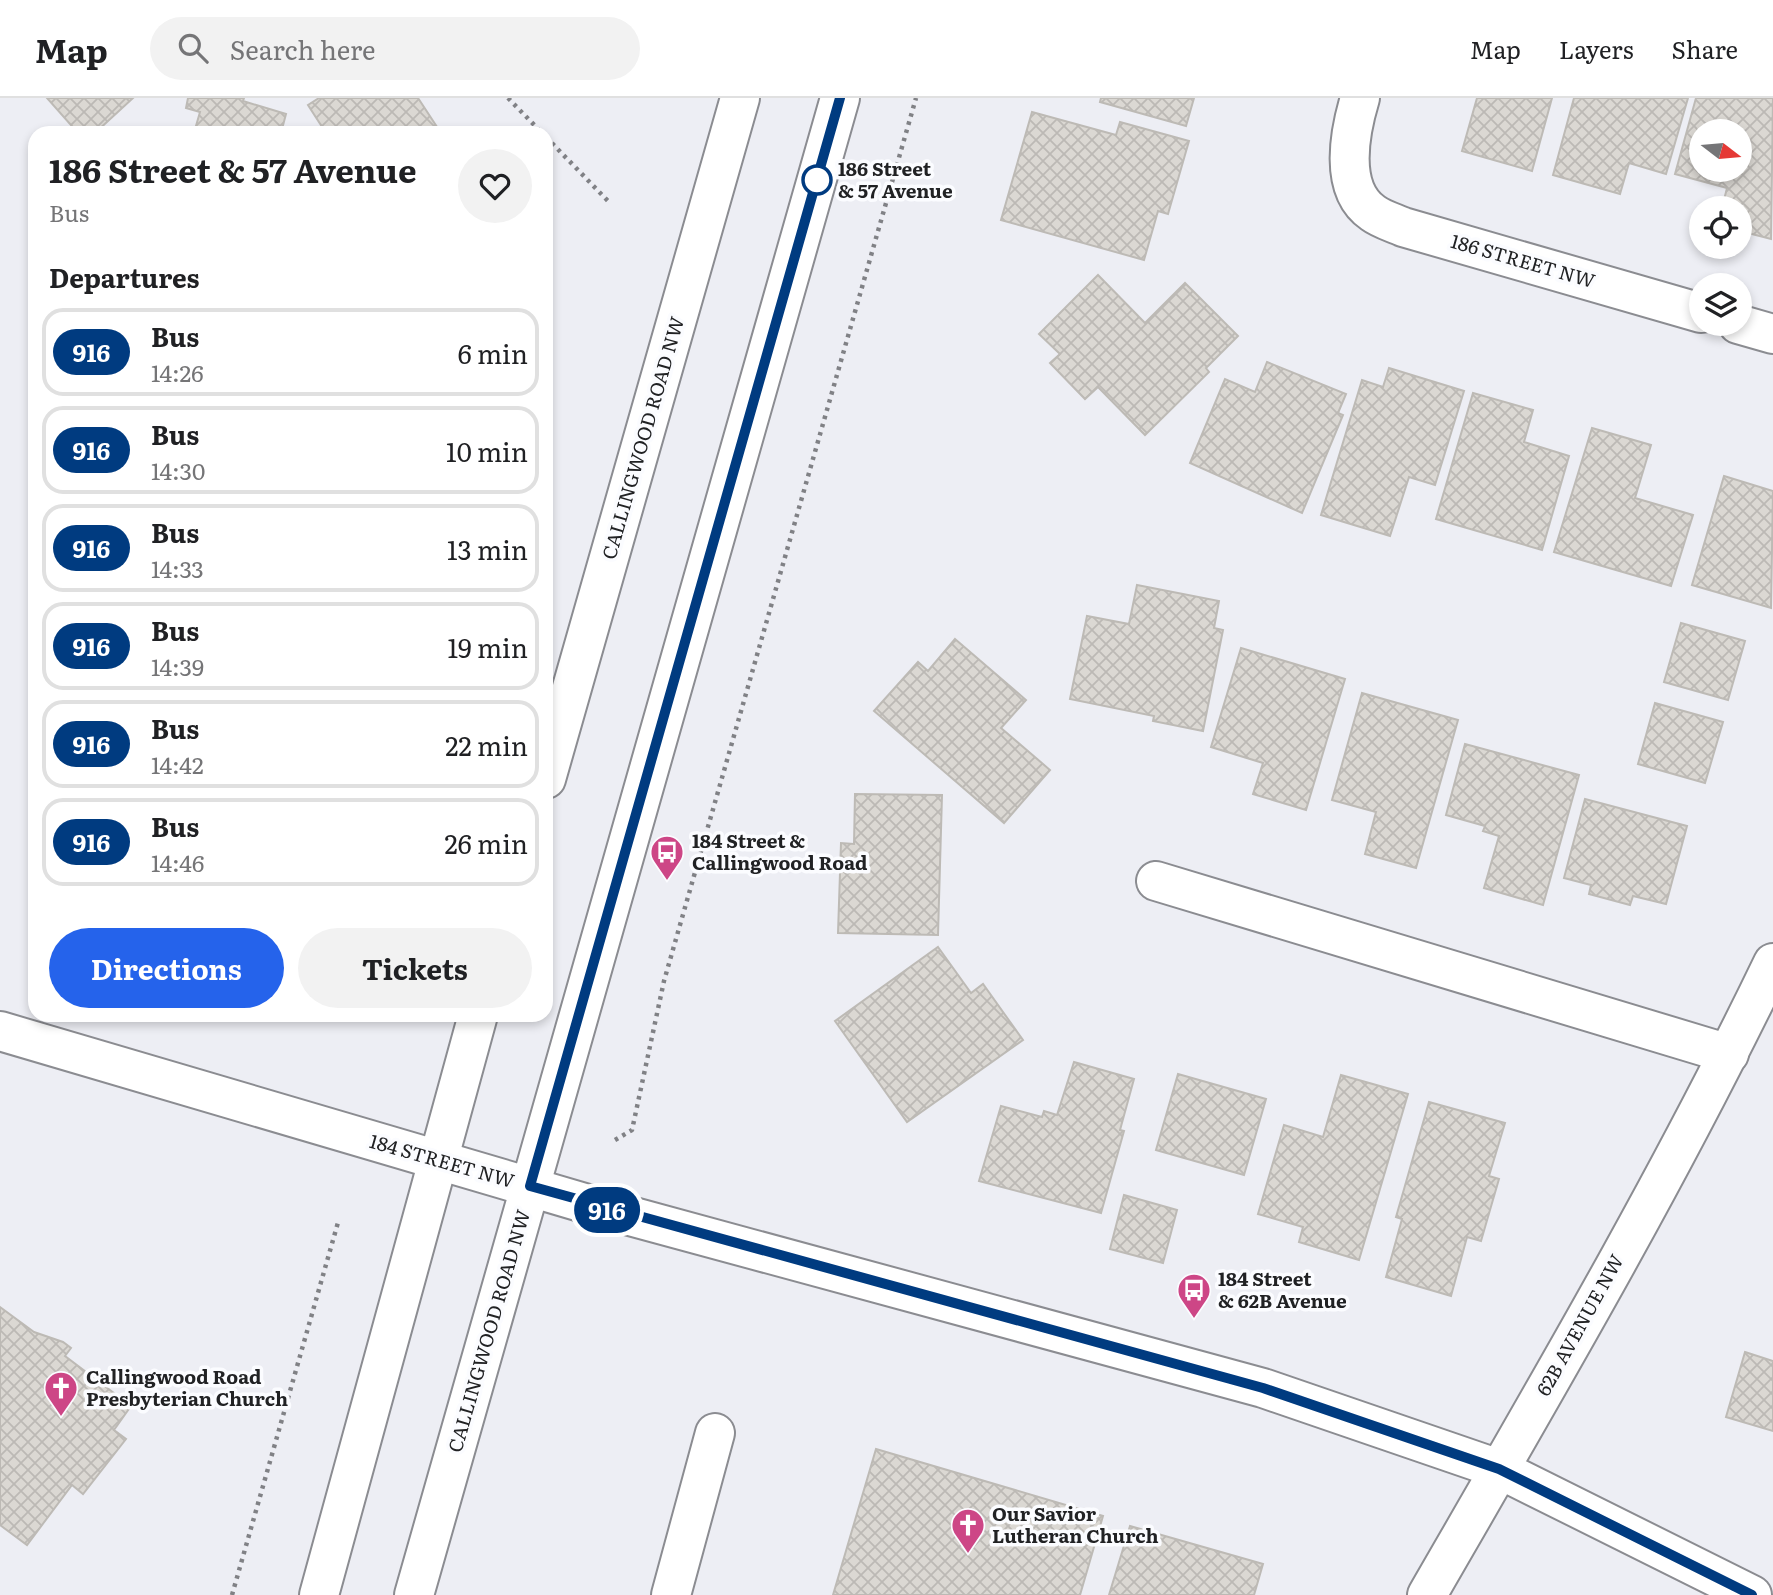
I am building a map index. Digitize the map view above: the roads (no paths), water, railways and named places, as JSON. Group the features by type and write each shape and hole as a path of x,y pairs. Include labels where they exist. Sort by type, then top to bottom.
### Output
{"street":[{"name":"CALLINGWOOD ROAD NW","path":"553,754 740,98"},
{"name":"CALLINGWOOD ROAD NW","path":"414,1595 840,98"},
{"name":"186 STREET NW","path":"1360,98 1350,131 1350,163 1356,192 1372,213 1404,227 1689,310"},
{"path":"1752,328 1773,334"},
{"path":"1156,881 1729,1054"},
{"name":"62B AVENUE NW","path":"1427,1595 1729,1054 1773,963"},
{"path":"319,1595 476,1022"},
{"name":"184 STREET NW","path":"0,1031 530,1186 1263,1388 1499,1469 1752,1595"},
{"path":"671,1595 715,1433"}],"place":[{"name":"186 Street & 57 Avenue","path":"817,180"},
{"name":"184 Street & Callingwood Road","path":"667,882"},
{"name":"184 Street & 62B Avenue","path":"1194,1320"},
{"name":"Callingwood Road Presbyterian Church","path":"61,1418"},
{"name":"Our Savior Lutheran Church","path":"968,1555"}]}
